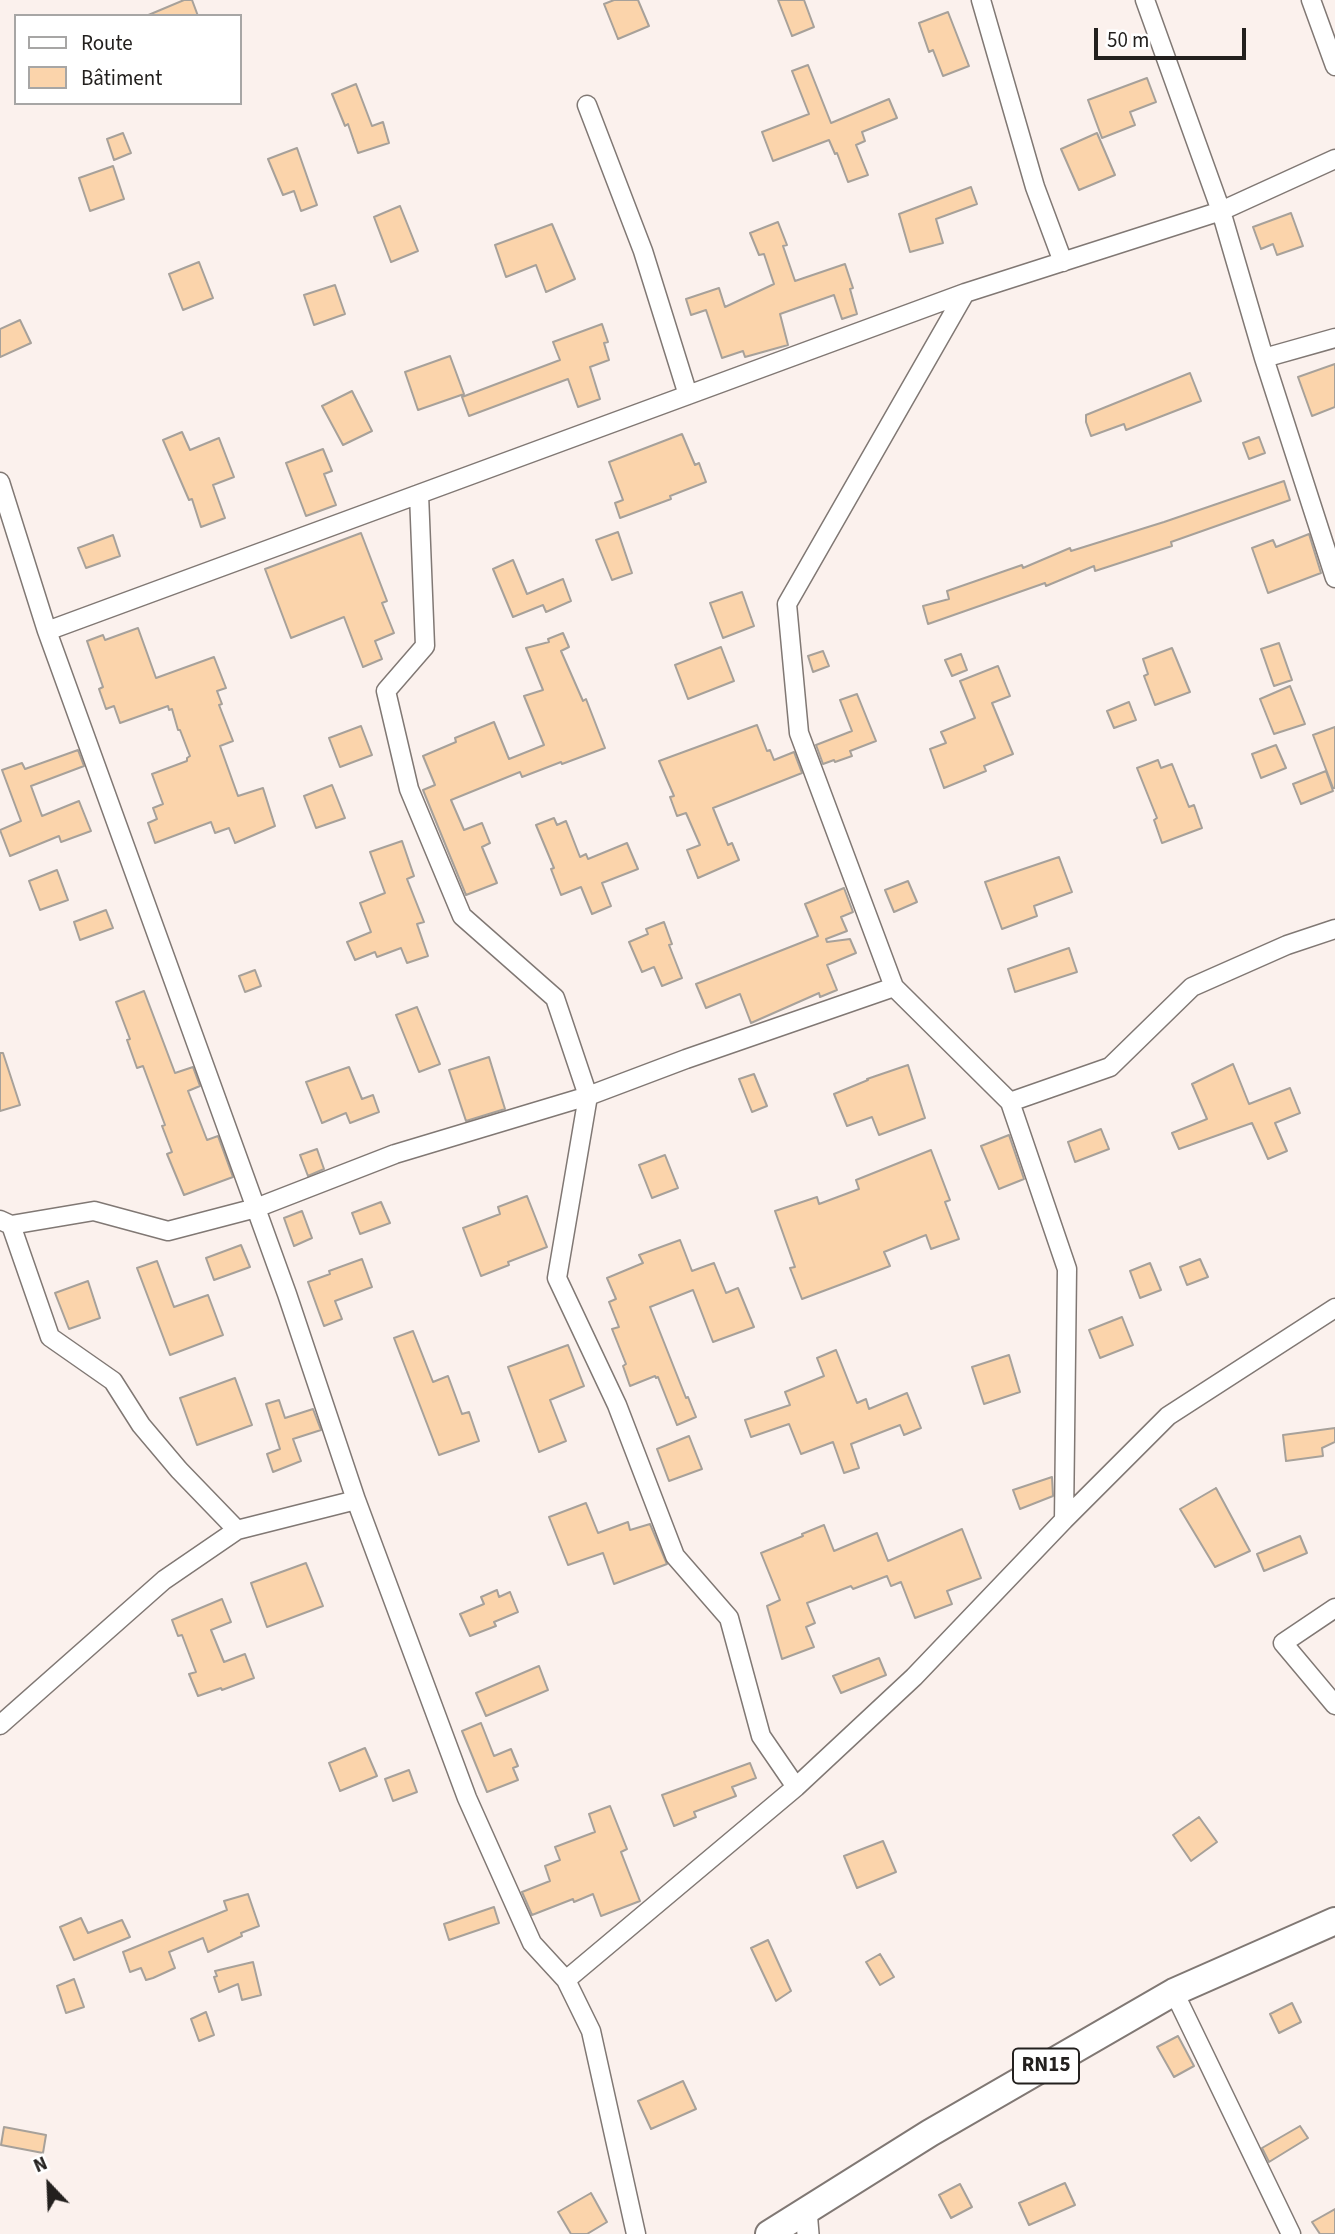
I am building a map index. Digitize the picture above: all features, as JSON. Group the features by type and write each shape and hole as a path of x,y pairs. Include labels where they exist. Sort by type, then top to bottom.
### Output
{"main road":[{"name":"RN15","path":"769,2234 807,2222 942,2126 1174,1992 1335,1922"}],"street":[{"path":"981,0 1031,174 1063,262"},
{"path":"1145,0 1221,211 1264,358 1335,578"},
{"path":"1311,0 1335,66"},
{"path":"587,105 643,251 688,395"},
{"path":"47,631 965,293 1221,211 1335,159"},
{"path":"965,293 787,604 799,733 894,987 1010,1102 1067,1269 1064,1520"},
{"path":"1264,358 1335,338"},
{"path":"0,482 47,631 256,1208 356,1500 467,1798 532,1944 566,1980 591,2031 636,2234"},
{"path":"419,494 425,646 386,691 409,789 462,916 555,998 588,1096 557,1278 617,1405 675,1556 729,1618 761,1736 796,1787"},
{"path":"1010,1102 1110,1067 1192,986 1287,945 1335,929"},
{"path":"237,1530 171,1461 141,1425 113,1381 50,1337 6,1223 94,1211 168,1231 256,1208 395,1154 588,1096 894,987"},
{"path":"566,1980 796,1787 914,1677 1168,1416 1335,1308"},
{"path":"0,1725 164,1580 237,1530 356,1500"},
{"path":"1335,1608 1283,1643 1335,1705"},
{"path":"1174,1992 1290,2234"}],"building":[{"path":"184,0 192,0 197,14 151,14"},
{"path":"614,0 638,0 649,26 618,39 604,4"},
{"path":"778,0 804,0 814,27 792,36"},
{"path":"948,12 969,66 943,76 933,50 929,52 919,23"},
{"path":"808,65 831,123 889,99 897,118 862,132 865,141 856,145 868,175 848,182 829,140 773,161 762,132 809,114 792,71"},
{"path":"1147,78 1156,102 1130,112 1135,125 1102,138 1088,100"},
{"path":"356,84 372,126 383,122 389,143 358,153 348,124 345,126 332,94"},
{"path":"123,133 131,153 114,160 107,139"},
{"path":"1097,133 1115,175 1079,190 1061,149"},
{"path":"297,148 317,205 301,211 294,191 283,195 268,159"},
{"path":"113,166 124,199 90,211 79,178"},
{"path":"971,187 977,204 936,219 943,243 910,252 899,214"},
{"path":"400,206 418,251 391,262 374,217"},
{"path":"1291,213 1303,246 1277,255 1273,244 1261,249 1253,227"},
{"path":"778,222 787,245 783,246 795,281 845,264 853,288 850,289 857,314 842,319 834,295 780,314 788,345 745,357 743,351 722,358 706,310 691,315 686,299 719,288 725,307 774,284 764,254 759,255 750,233"},
{"path":"552,224 575,279 546,292 536,265 506,277 495,245"},
{"path":"199,262 213,298 183,310 169,274"},
{"path":"335,285 345,314 314,325 304,295"},
{"path":"20,320 31,343 0,357 0,329"},
{"path":"602,324 608,342 604,343 609,360 590,367 600,399 578,407 568,379 469,416 462,397 560,360 553,342"},
{"path":"450,356 464,394 418,410 405,372"},
{"path":"1335,364 1335,407 1312,416 1298,377"},
{"path":"1190,373 1201,401 1126,430 1124,424 1091,436 1086,415"},
{"path":"352,391 372,431 343,445 322,406"},
{"path":"182,432 190,450 219,438 234,477 213,485 225,518 201,527 192,499 189,500 163,440"},
{"path":"682,434 695,465 699,463 706,482 670,496 671,499 620,518 615,503 623,500 609,462"},
{"path":"1259,437 1265,453 1249,459 1243,443"},
{"path":"323,449 332,471 324,474 336,505 306,516 286,463"},
{"path":"1284,481 1290,500 1171,542 1172,546 1095,571 1094,566 1046,586 1045,583 928,624 923,606 949,599 947,591 1022,565 1023,568 1070,548 1071,551 1164,522"},
{"path":"618,532 632,573 612,580 596,540"},
{"path":"361,533 387,601 382,603 394,633 375,641 382,659 363,667 344,617 291,638 265,569"},
{"path":"1309,534 1321,573 1268,593 1252,548 1273,540 1276,547"},
{"path":"113,535 120,556 86,568 78,548"},
{"path":"513,560 527,594 563,579 571,601 546,612 543,605 513,617 493,569"},
{"path":"742,592 754,626 723,638 710,603"},
{"path":"138,628 156,678 214,657 226,688 217,691 222,704 219,705 233,741 220,746 238,796 263,788 275,826 235,843 229,828 215,833 211,822 155,843 148,823 157,819 153,808 163,804 152,774 187,761 190,756 172,709 169,710 168,706 120,723 114,706 106,709 99,689 103,687 87,641 103,635 105,640"},
{"path":"563,633 569,647 561,651 583,701 586,699 605,748 522,777 520,772 451,800 464,830 482,823 490,843 482,847 497,883 466,895 423,790 435,785 423,756 456,742 455,738 494,722 509,759 544,745 524,696 543,690 526,648 549,642 548,639"},
{"path":"1279,643 1292,680 1274,686 1261,649"},
{"path":"721,647 734,681 688,699 675,665"},
{"path":"1172,648 1190,692 1155,705 1144,676 1148,674 1143,659"},
{"path":"823,651 829,666 813,672 808,656"},
{"path":"961,654 967,670 952,676 945,660"},
{"path":"998,666 1010,696 992,703 1013,754 984,766 986,771 944,788 930,749 946,743 941,732 975,718 960,681"},
{"path":"1290,686 1305,724 1274,734 1260,699"},
{"path":"857,694 876,741 850,751 852,756 823,764 816,745 852,731 840,700"},
{"path":"1129,702 1136,720 1114,728 1107,711"},
{"path":"757,725 767,751 770,750 774,760 794,752 802,773 713,808 728,845 732,843 739,860 698,878 687,850 700,845 686,813 677,816 670,797 674,796 659,761"},
{"path":"361,726 372,755 340,767 329,738"},
{"path":"1335,727 1335,788 1333,788 1313,735"},
{"path":"1276,745 1286,768 1261,778 1252,754"},
{"path":"78,750 84,766 31,786 42,816 79,801 91,831 61,842 59,836 10,856 0,830 21,821 2,770 22,763 25,769"},
{"path":"1158,760 1161,768 1172,764 1189,807 1194,805 1202,828 1162,843 1154,820 1157,818 1137,768"},
{"path":"1326,771 1333,791 1301,804 1293,784"},
{"path":"332,785 345,818 316,828 304,796"},
{"path":"554,818 557,825 566,821 580,857 586,854 588,859 627,843 638,869 602,883 611,906 592,914 581,887 561,895 551,869 554,868 536,825"},
{"path":"402,841 414,876 407,879 424,922 417,924 428,956 407,963 401,948 377,957 375,952 355,960 347,942 371,932 360,903 385,893 370,852"},
{"path":"1059,857 1072,892 1034,906 1037,916 1002,929 985,882"},
{"path":"57,870 68,900 40,910 29,881"},
{"path":"908,881 917,902 894,912 885,890"},
{"path":"844,888 853,912 841,917 847,931 826,939 827,942 850,939 856,953 827,965 837,990 820,997 819,993 751,1023 740,994 706,1008 696,984 818,936 805,904"},
{"path":"106,910 113,928 80,940 74,922"},
{"path":"664,922 672,944 669,945 682,978 662,986 654,967 642,972 629,942 648,934 646,929"},
{"path":"1069,948 1077,972 1015,992 1008,969"},
{"path":"255,970 261,986 245,992 239,976"},
{"path":"144,991 175,1073 193,1067 200,1086 188,1091 207,1140 218,1136 233,1177 184,1195 167,1154 172,1152 162,1126 165,1125 143,1066 137,1068 127,1040 130,1039 116,1002"},
{"path":"417,1007 440,1064 419,1072 396,1015"},
{"path":"0,1053 3,1053 20,1105 0,1111"},
{"path":"489,1057 505,1109 466,1121 449,1070"},
{"path":"1233,1064 1249,1104 1290,1088 1300,1113 1275,1123 1287,1151 1268,1159 1252,1123 1179,1149 1172,1133 1207,1119 1192,1084"},
{"path":"908,1065 925,1118 879,1135 872,1117 847,1126 834,1094"},
{"path":"349,1067 362,1099 373,1095 379,1112 350,1123 346,1113 322,1123 306,1082"},
{"path":"754,1074 767,1106 752,1112 739,1079"},
{"path":"1101,1129 1109,1149 1075,1162 1068,1142"},
{"path":"1009,1135 1024,1179 999,1189 981,1146"},
{"path":"317,1149 324,1169 308,1176 300,1155"},
{"path":"931,1150 950,1200 945,1202 959,1239 931,1249 926,1235 884,1252 890,1266 802,1299 790,1268 795,1267 775,1211 817,1197 819,1204 859,1189 856,1180"},
{"path":"665,1155 678,1188 652,1198 639,1165"},
{"path":"527,1196 547,1247 481,1276 463,1228 500,1214 498,1207"},
{"path":"381,1202 390,1223 360,1234 352,1213"},
{"path":"302,1211 312,1238 294,1246 284,1218"},
{"path":"680,1240 692,1271 714,1263 726,1293 738,1288 754,1327 713,1342 693,1290 650,1307 696,1417 677,1425 658,1377 630,1386 623,1366 626,1364 612,1329 619,1327 609,1302 616,1299 607,1278 643,1263 639,1255"},
{"path":"241,1245 250,1267 214,1280 206,1258"},
{"path":"362,1259 372,1287 335,1301 342,1319 324,1326 308,1282"},
{"path":"1200,1259 1208,1277 1187,1285 1180,1267"},
{"path":"157,1261 174,1307 208,1295 223,1335 170,1355 137,1268"},
{"path":"1150,1263 1161,1290 1140,1298 1130,1271"},
{"path":"88,1281 100,1318 69,1329 55,1293"},
{"path":"1122,1317 1133,1345 1100,1358 1089,1330"},
{"path":"413,1331 433,1382 448,1376 462,1414 469,1412 479,1441 439,1455 394,1338"},
{"path":"568,1345 584,1386 550,1400 566,1441 539,1452 508,1367"},
{"path":"836,1350 857,1403 866,1399 869,1409 907,1393 921,1428 904,1435 900,1425 851,1444 859,1468 844,1473 833,1442 801,1454 789,1424 751,1437 745,1420 790,1405 785,1392 824,1376 817,1358"},
{"path":"1009,1355 1020,1392 984,1404 972,1367"},
{"path":"235,1378 252,1425 197,1445 180,1398"},
{"path":"279,1400 285,1418 313,1409 321,1430 293,1439 301,1461 273,1472 267,1454 280,1449 266,1404"},
{"path":"1335,1428 1335,1442 1322,1448 1323,1456 1286,1461 1283,1435"},
{"path":"689,1436 702,1469 669,1481 657,1449"},
{"path":"1052,1477 1053,1496 1020,1509 1013,1490"},
{"path":"1216,1488 1250,1551 1215,1567 1180,1509"},
{"path":"586,1503 598,1533 628,1522 630,1530 650,1524 667,1564 614,1584 603,1553 568,1565 549,1517"},
{"path":"824,1525 834,1551 877,1533 888,1561 962,1529 981,1578 947,1591 952,1604 915,1618 901,1582 891,1586 887,1576 807,1603 815,1623 806,1627 814,1647 782,1659 767,1606 780,1600 761,1553"},
{"path":"1300,1536 1307,1553 1264,1571 1257,1554"},
{"path":"306,1563 323,1606 267,1627 251,1583"},
{"path":"497,1590 499,1597 510,1592 518,1612 494,1622 496,1626 470,1636 460,1614 484,1604 481,1597"},
{"path":"222,1599 231,1622 211,1630 224,1662 245,1654 254,1678 198,1696 189,1674 196,1672 182,1635 178,1636 172,1620"},
{"path":"879,1658 886,1675 841,1693 833,1676"},
{"path":"539,1666 548,1690 486,1716 476,1693"},
{"path":"481,1723 494,1756 511,1749 518,1766 513,1768 518,1780 487,1792 462,1731"},
{"path":"365,1748 377,1776 340,1791 329,1763"},
{"path":"750,1763 756,1778 732,1787 736,1796 694,1812 696,1817 674,1826 662,1795"},
{"path":"409,1770 417,1792 393,1801 385,1779"},
{"path":"610,1806 627,1849 621,1852 640,1901 601,1916 593,1894 532,1915 522,1892 550,1881 545,1866 560,1860 555,1847 595,1832 589,1814"},
{"path":"1199,1817 1217,1842 1191,1861 1173,1835"},
{"path":"883,1841 896,1872 857,1888 844,1856"},
{"path":"248,1894 259,1926 208,1952 203,1938 169,1952 175,1968 153,1978 146,1980 141,1968 130,1972 123,1952 227,1910 224,1901"},
{"path":"494,1907 499,1923 449,1940 444,1924"},
{"path":"81,1918 88,1933 122,1920 130,1937 74,1960 60,1927"},
{"path":"768,1940 791,1991 776,2001 751,1948"},
{"path":"880,1954 894,1977 880,1985 866,1962"},
{"path":"253,1962 261,1995 242,2000 238,1984 219,1992 214,1977 217,1976 215,1971"},
{"path":"74,1979 84,2007 66,2013 57,1986"},
{"path":"1292,2003 1301,2022 1279,2033 1270,2014"},
{"path":"206,2012 214,2035 199,2041 191,2019"},
{"path":"1178,2036 1194,2066 1174,2077 1157,2047"},
{"path":"683,2081 696,2109 651,2129 638,2101"},
{"path":"1300,2126 1308,2138 1269,2162 1262,2148"},
{"path":"4,2127 46,2135 43,2153 1,2145"},
{"path":"1065,2183 1075,2205 1029,2225 1019,2203"},
{"path":"960,2184 972,2207 951,2218 939,2195"},
{"path":"591,2193 607,2222 587,2234 571,2234 558,2212"},
{"path":"1335,2209 1335,2234 1320,2234 1312,2222"}]}
